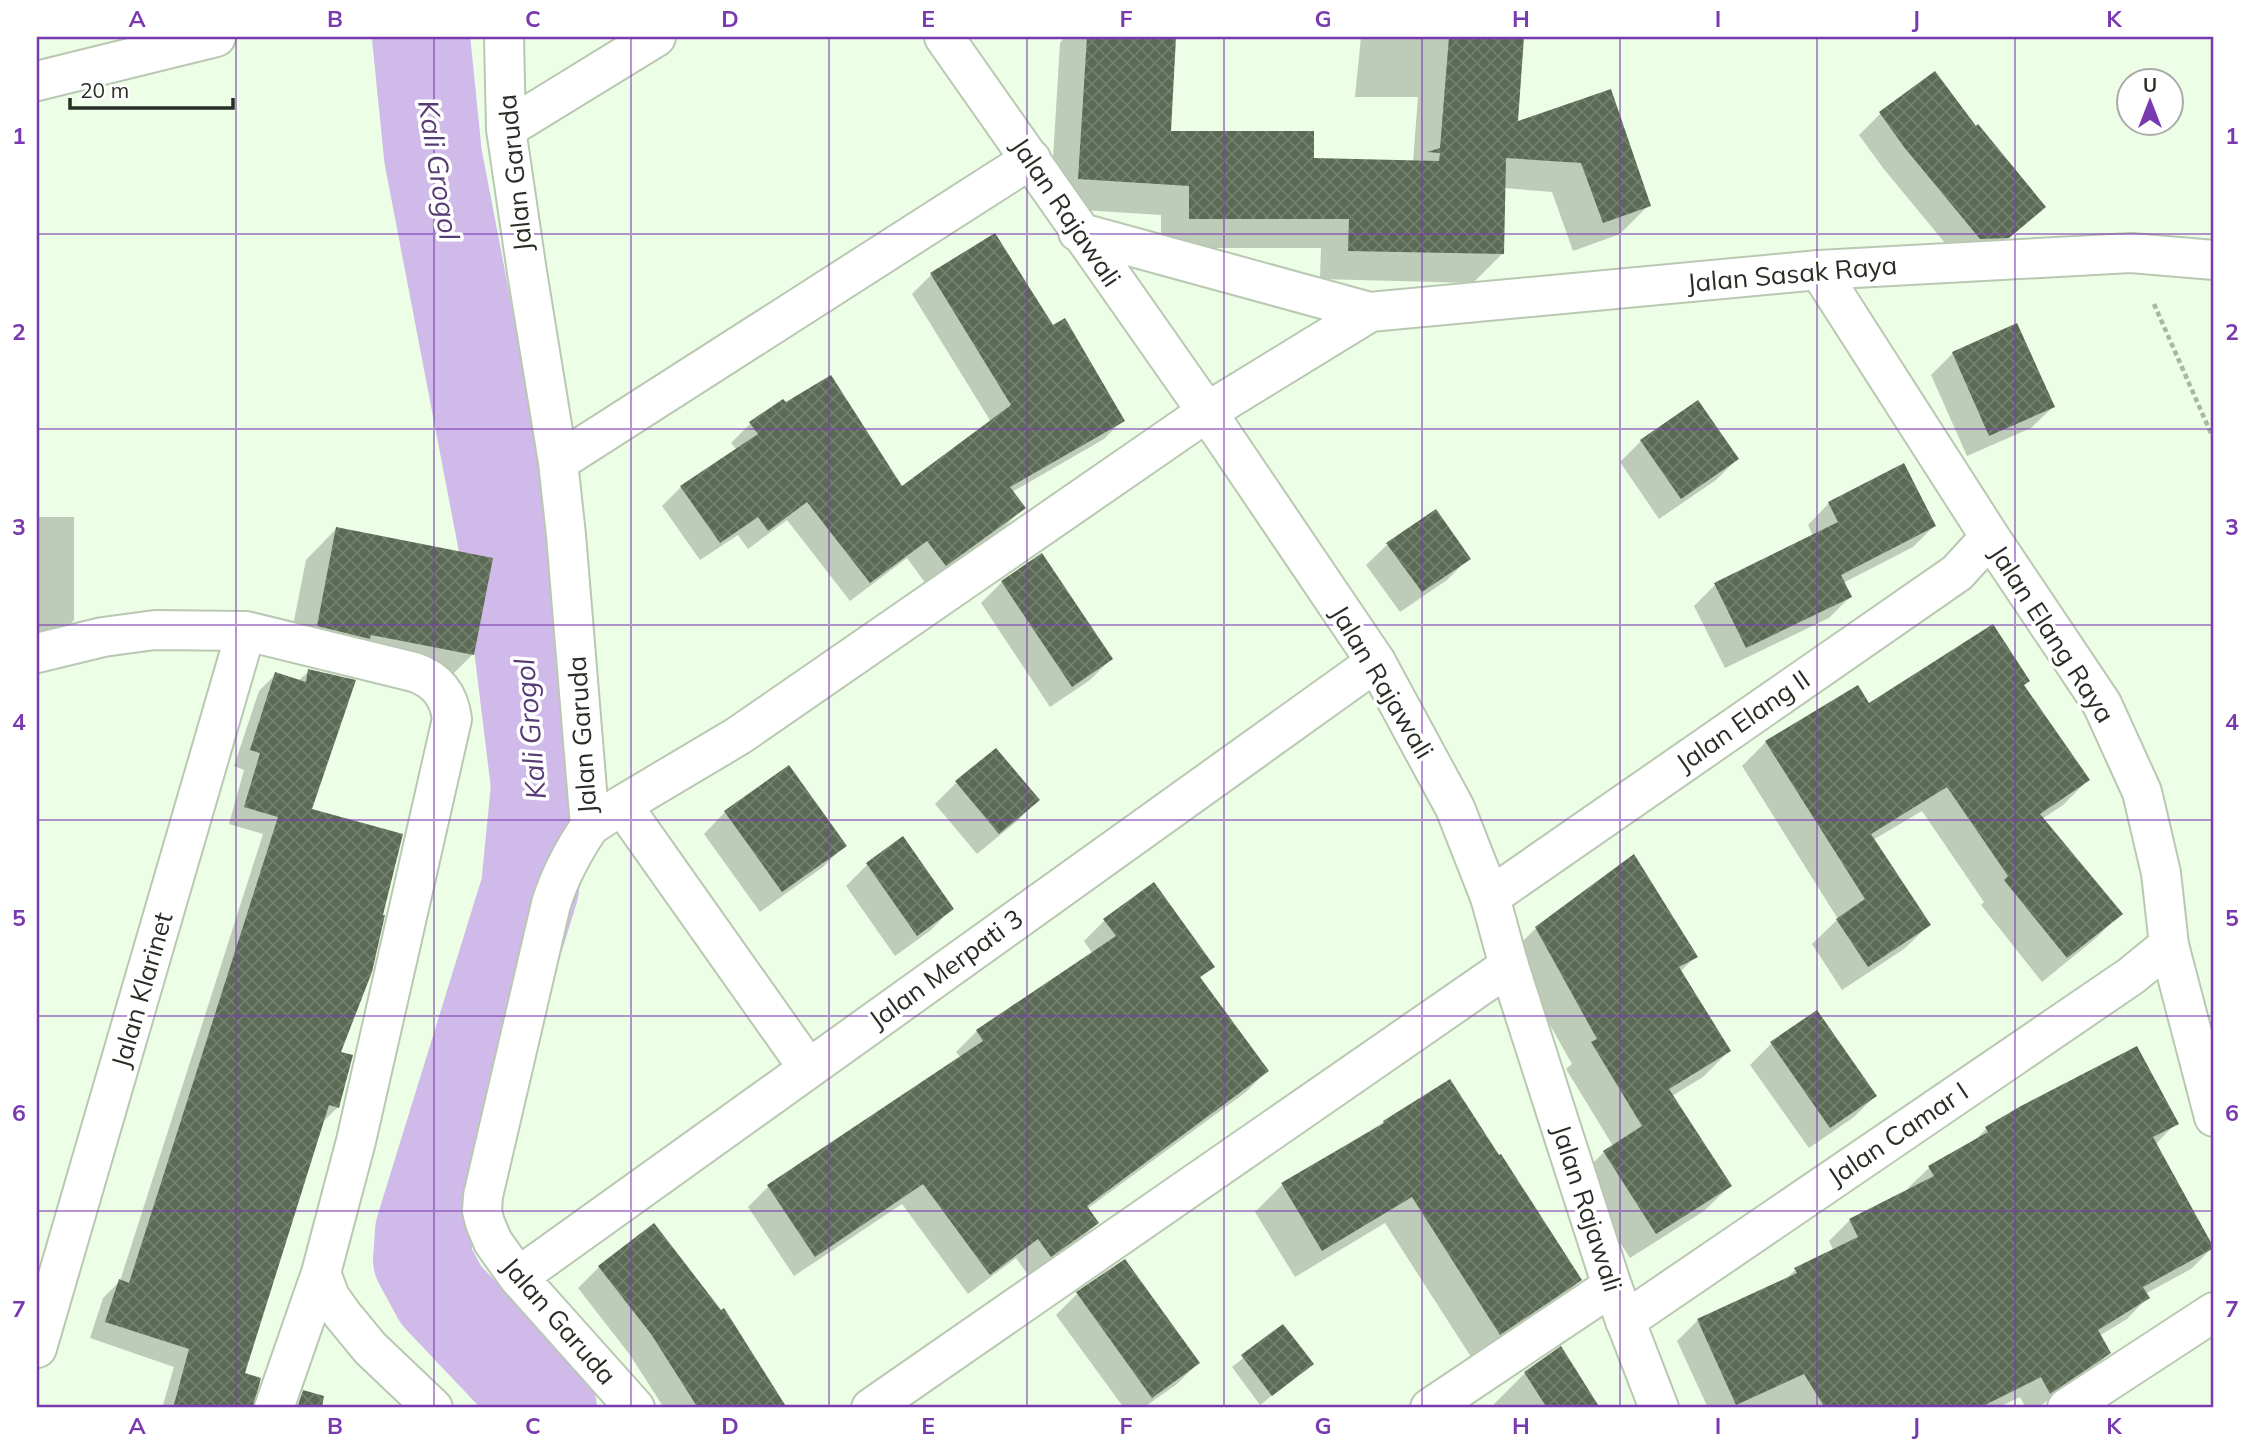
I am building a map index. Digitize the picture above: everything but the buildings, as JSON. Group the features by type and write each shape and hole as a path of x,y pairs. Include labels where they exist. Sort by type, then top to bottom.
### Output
{"street":[{"path":"37,81 216,37"},
{"name":"Jalan Garuda","path":"504,37 506,129 558,462 568,548 590,826 560,876 551,904 483,1196 482,1211 493,1242 517,1277 635,1408"},
{"path":"506,129 656,37"},
{"name":"Jalan Rajawali","path":"944,37 1031,159 1078,232 1207,412 1376,662 1455,808 1490,897 1508,966 1612,1286 1658,1408"},
{"path":"558,462 1031,159"},
{"name":"Jalan Sasak Raya","path":"1078,232 1370,312 1819,270 2131,253 2214,260"},
{"name":"Jalan Elang Raya","path":"1819,270 1990,537 2102,704 2142,792 2161,873 2169,945 2214,1117"},
{"name":"Jalan Sasak Raya","path":"590,826 738,736 1207,412 1370,312"},
{"name":"Jalan Elang II","path":"1490,897 1957,573 1990,537"},
{"path":"37,653 103,637 155,630 246,631 429,677 447,697 451,709 449,733 356,1141 321,1273 274,1408"},
{"name":"Jalan Klarinet","path":"37,1348 246,631"},
{"name":"Jalan Merpati 3","path":"517,1277 1376,662"},
{"path":"622,805 808,1068"},
{"name":"Jalan Camar I","path":"1625,1321 2131,976 2169,945"},
{"path":"871,1408 1508,966"},
{"path":"321,1273 330,1297 370,1348 433,1408"},
{"path":"1430,1408 1612,1286"},
{"path":"2067,1408 2214,1312"}],"path":[{"path":"2131,253 2214,440"}],"waterway":[{"name":"Kali Grogol","path":"421,37 433,156 516,589 540,786 530,888 424,1231 422,1260 441,1295 548,1408"}]}
